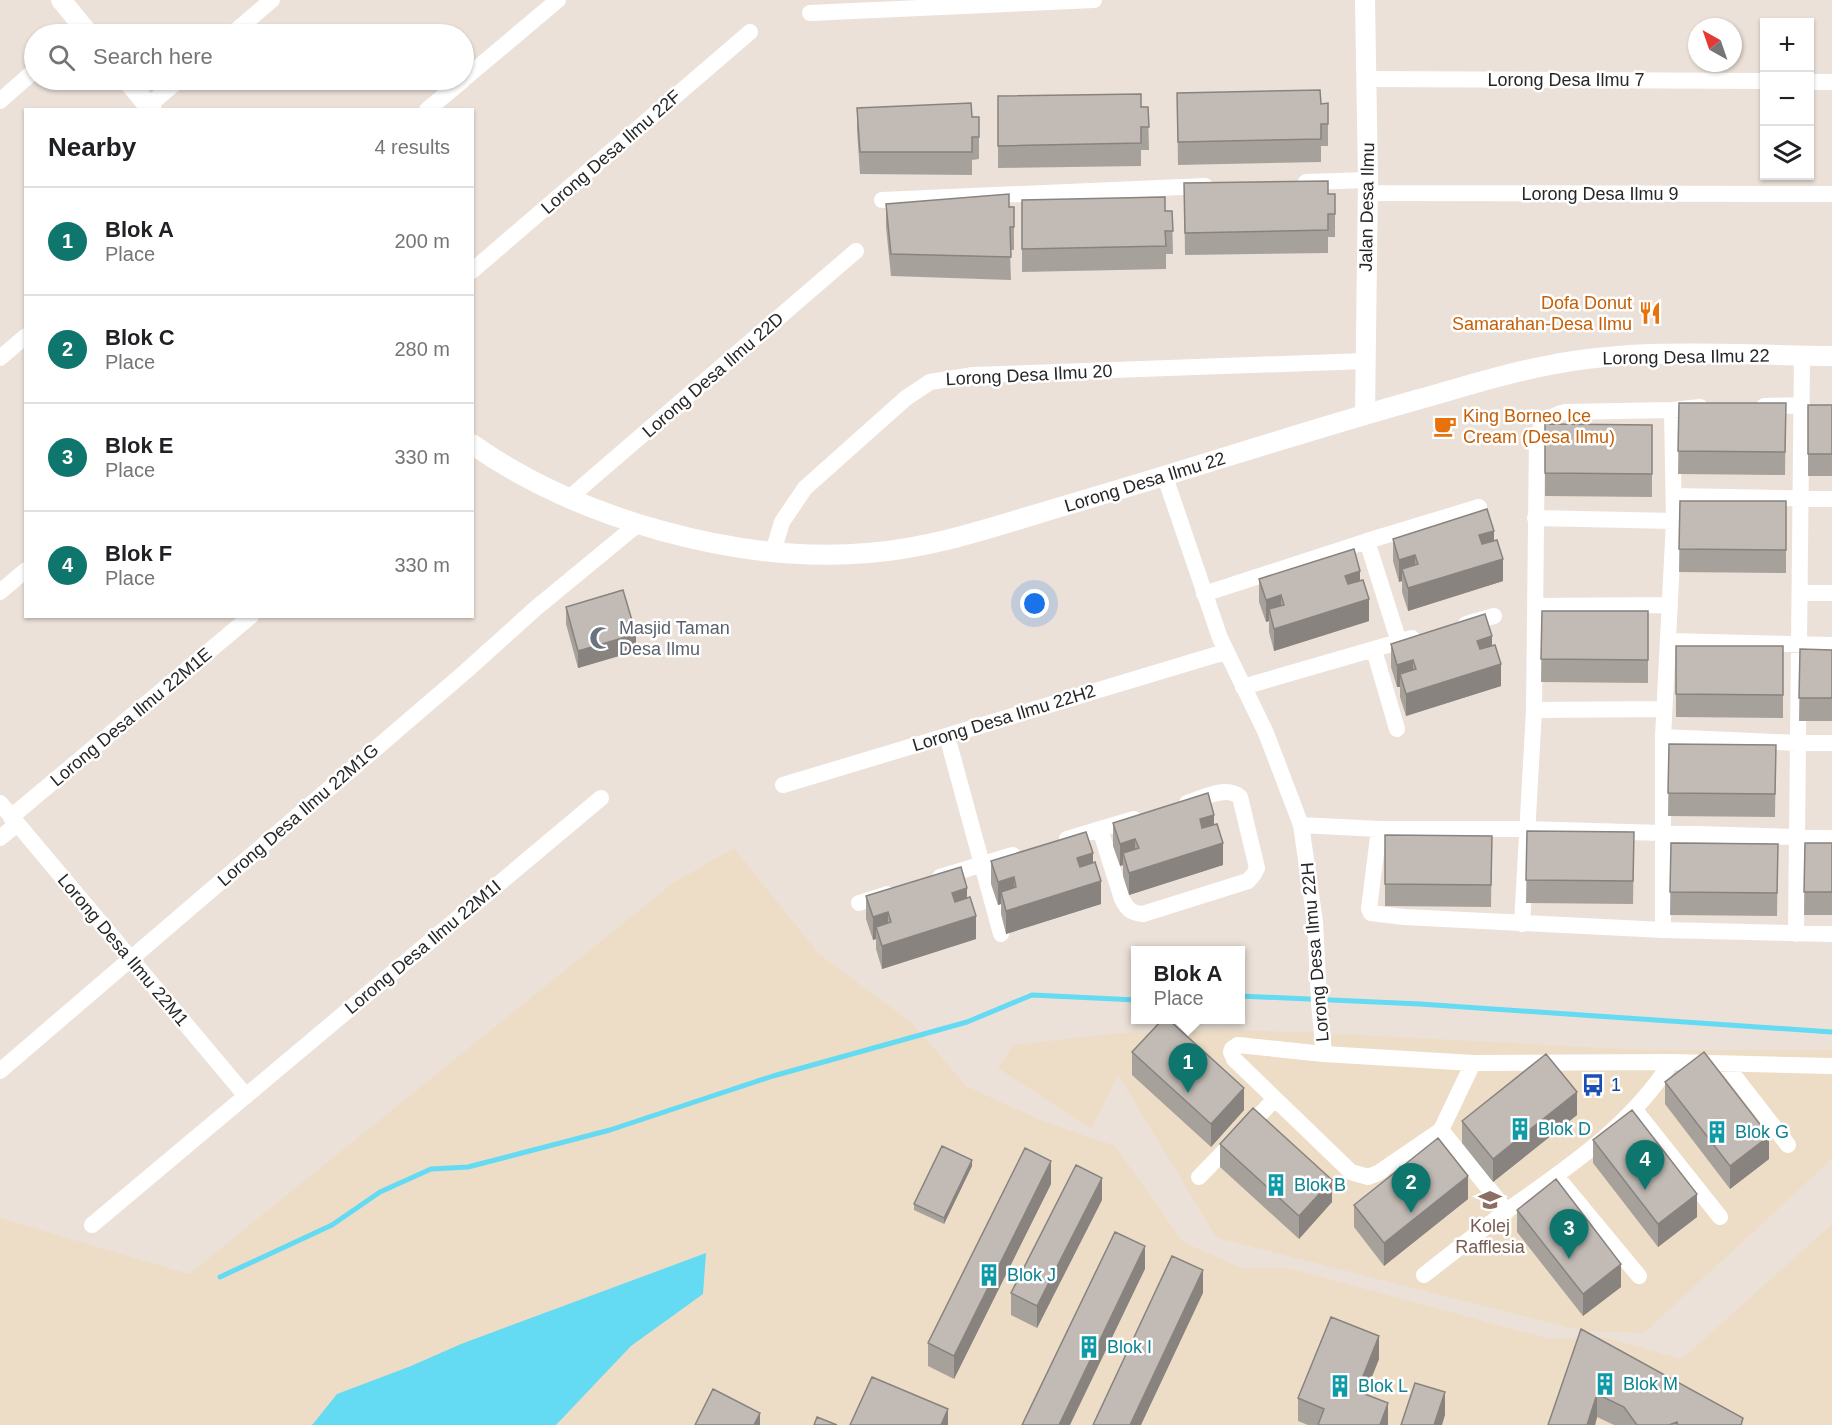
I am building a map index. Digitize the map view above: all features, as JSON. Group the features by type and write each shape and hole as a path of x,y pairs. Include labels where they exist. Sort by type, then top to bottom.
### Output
{"street":[{"path":"61,0 78,24"},
{"path":"244,24 272,0"},
{"path":"474,70 558,0"},
{"path":"810,13 1094,0"},
{"name":"Jalan Desa Ilmu","path":"1365,0 1368,186 1365,414"},
{"name":"Lorong Desa Ilmu 22F","path":"474,269 750,32"},
{"name":"Lorong Desa Ilmu 7","path":"1367,78 1760,81"},
{"path":"0,101 24,80"},
{"path":"1814,82 1832,82"},
{"path":"136,90 151,107 169,90"},
{"path":"429,108 450,90"},
{"name":"Lorong Desa Ilmu 9","path":"1285,183 1832,194"},
{"path":"882,200 1226,186"},
{"name":"Lorong Desa Ilmu 22D","path":"569,498 856,251"},
{"path":"0,358 24,338"},
{"name":"Lorong Desa Ilmu 22","path":"474,445 517,472 569,498 638,524 679,535 772,552 851,554 891,551 973,533 1165,477 1365,414 1528,369 1617,355 1832,356"},
{"path":"1796,934 1802,355"},
{"name":"Lorong Desa Ilmu 20","path":"772,552 782,522 805,488 906,398 930,382 973,375 1365,361"},
{"path":"1749,406 1802,405"},
{"path":"1522,924 1534,710 1537,435 1552,417 1565,412 1716,407"},
{"path":"1663,930 1663,737 1674,520 1672,410"},
{"name":"Lorong Desa Ilmu 22H","path":"1165,477 1225,652 1276,758 1301,825 1318,953 1319,1003 1324,1054 1473,1063 1671,1062 1832,1065"},
{"path":"1674,496 1832,499"},
{"path":"1204,594 1479,507"},
{"path":"1535,518 1674,520"},
{"name":"Lorong Desa Ilmu 22M1G","path":"0,1071 465,672 536,608 638,524"},
{"path":"1367,541 1398,642"},
{"path":"0,592 24,572"},
{"path":"1801,592 1832,593"},
{"path":"1535,606 1670,605"},
{"path":"1452,627 1494,616"},
{"name":"Lorong Desa Ilmu 22M1E","path":"0,838 14,820 249,618"},
{"path":"1243,687 1430,633"},
{"path":"1669,641 1832,645"},
{"path":"1374,650 1397,729"},
{"name":"Lorong Desa Ilmu 22H2","path":"783,786 1225,652"},
{"path":"1534,710 1664,709"},
{"path":"947,736 1001,934"},
{"path":"1663,737 1832,743"},
{"path":"1100,829 1122,899 1126,906 1136,913 1143,914 1241,884 1254,874 1257,868 1243,803 1235,793 1226,791 1169,808"},
{"name":"Lorong Desa Ilmu 22M1I","path":"92,1225 601,798"},
{"name":"Lorong Desa Ilmu 22M1","path":"0,803 246,1096"},
{"path":"1056,842 1146,815"},
{"path":"1301,825 1379,829 1527,829 1832,838"},
{"path":"1379,829 1370,913 1383,916 1522,924 1832,934"},
{"path":"926,882 1023,852"},
{"path":"859,903 903,889"},
{"path":"1324,1054 1235,1046 1232,1048 1231,1056 1351,1172 1368,1177 1378,1173 1441,1130 1473,1063"},
{"path":"1424,1275 1507,1211 1557,1177 1635,1110 1671,1062"},
{"path":"1725,1064 1788,1145"},
{"path":"1199,1177 1275,1099"},
{"path":"1635,1110 1720,1217"},
{"path":"1441,1130 1507,1211"},
{"path":"1557,1177 1639,1276"}],"shaded area":[{"path":"734,848 819,954 913,1024 966,1086 1042,1121 1115,1146 1183,1242 1241,1268 1288,1268 1550,1339 1604,1337 1682,1359 1832,1224 1832,1425 0,1425 0,1218 189,1274 673,883"},
{"name":"Kolej Rafflesia","path":"1217,1030 1301,1032 1643,1050 1832,1050 1832,1159 1644,1333 1582,1331 1217,1238 1118,1075 1091,1129 998,1068 1013,1045 1119,1033"}],"water":[{"path":"706,1253 703,1294 631,1346 556,1425 311,1425 337,1394 461,1344"}],"building":[{"path":"1320,90 1321,104 1328,103 1328,124 1321,124 1321,139 1178,142 1177,93"},
{"path":"1141,94 1141,107 1148,107 1149,127 1141,127 1141,143 998,146 998,96"},
{"path":"971,103 972,117 979,117 979,137 972,137 972,152 860,152 857,108"},
{"path":"1328,181 1328,194 1335,194 1335,214 1328,214 1328,230 1185,233 1184,183"},
{"path":"1009,194 1009,207 1014,207 1014,227 1010,227 1011,257 891,254 886,204"},
{"path":"1165,197 1165,211 1172,211 1173,231 1165,231 1166,246 1022,249 1022,200"},
{"path":"1679,403 1786,403 1785,452 1678,451"},
{"path":"1808,405 1832,405 1832,454 1808,454"},
{"path":"1545,424 1652,425 1652,474 1545,473"},
{"path":"1680,501 1786,501 1786,550 1679,549"},
{"path":"1487,509 1494,531 1479,535 1482,544 1497,540 1503,559 1408,588 1402,569 1418,564 1415,555 1399,560 1393,539"},
{"path":"1354,549 1360,571 1345,576 1348,584 1363,580 1369,599 1274,629 1269,609 1284,605 1281,595 1266,600 1259,579"},
{"path":"623,590 636,634 578,651 566,607"},
{"path":"1542,611 1648,611 1648,660 1541,659"},
{"path":"1485,614 1492,636 1477,641 1480,649 1495,645 1501,664 1406,694 1400,674 1416,669 1413,660 1397,665 1391,644"},
{"path":"1676,646 1783,646 1783,695 1676,694"},
{"path":"1800,649 1832,650 1832,698 1799,698"},
{"path":"1669,744 1776,745 1775,794 1668,793"},
{"path":"1208,793 1214,815 1200,819 1202,828 1217,824 1223,843 1129,873 1123,853 1139,848 1135,839 1120,844 1113,823"},
{"path":"1527,831 1634,832 1633,881 1526,880"},
{"path":"1086,832 1093,853 1077,858 1080,867 1095,862 1101,881 1006,911 1001,892 1016,887 1014,877 998,882 991,861"},
{"path":"1385,835 1492,836 1491,885 1385,884"},
{"path":"1671,843 1778,844 1777,893 1670,892"},
{"path":"1805,843 1832,843 1832,892 1804,892"},
{"path":"961,867 967,888 952,893 955,902 970,897 976,916 882,946 876,927 891,922 888,912 873,917 866,896"},
{"path":"1158,1024 1173,1024 1244,1088 1211,1124 1132,1052"},
{"path":"1704,1052 1769,1136 1730,1166 1665,1082"},
{"path":"1546,1054 1577,1092 1493,1159 1462,1121"},
{"path":"1253,1108 1332,1180 1299,1216 1220,1144"},
{"path":"1632,1110 1697,1194 1658,1224 1593,1140"},
{"path":"1438,1138 1468,1176 1384,1243 1354,1205"},
{"path":"942,1146 972,1160 944,1218 914,1204"},
{"path":"1025,1148 1051,1161 954,1356 928,1343"},
{"path":"1076,1165 1102,1178 1037,1306 1011,1293"},
{"path":"1556,1179 1621,1264 1583,1294 1517,1210"},
{"name":"Blok I","path":"1115,1232 1145,1246 1059,1425 1022,1425"},
{"path":"1172,1256 1203,1270 1130,1425 1093,1425"},
{"name":"Blok L","path":"1331,1317 1379,1336 1357,1391 1388,1403 1380,1425 1318,1425 1324,1409 1298,1398"},
{"path":"1581,1329 1743,1418 1741,1425 1678,1425 1677,1422 1669,1425 1637,1425 1624,1407 1597,1394 1587,1425 1548,1425"},
{"path":"872,1377 948,1409 941,1425 850,1425"},
{"path":"1415,1383 1445,1392 1434,1425 1401,1425"},
{"path":"713,1389 760,1413 754,1425 695,1425"},
{"path":"817,1417 837,1425 814,1425"}],"waterway":[{"path":"220,1277 332,1225 380,1192 431,1169 468,1167 610,1130 773,1076 967,1022 1032,995 1131,1000"},
{"path":"1245,996 1420,1004 1832,1032"}],"place":[{"name":"Dofa Donut Samarahan-Desa Ilmu","path":"1650,313"},
{"name":"King Borneo Ice Cream (Desa Ilmu)","path":"1445,426"},
{"name":"Masjid Taman Desa Ilmu","path":"601,638"},
{"name":"1","path":"1593,1085"},
{"name":"Blok A","path":"1188,1093"},
{"name":"Blok D","path":"1520,1129"},
{"name":"Blok G","path":"1717,1132"},
{"name":"Blok B","path":"1276,1185"},
{"name":"Blok F","path":"1645,1190"},
{"name":"Kolej Rafflesia","path":"1490,1200"},
{"name":"Blok C","path":"1411,1213"},
{"name":"Blok E","path":"1569,1259"},
{"name":"Blok J","path":"989,1275"},
{"name":"Blok I","path":"1089,1347"},
{"name":"Blok M","path":"1605,1384"},
{"name":"Blok L","path":"1340,1386"}]}
